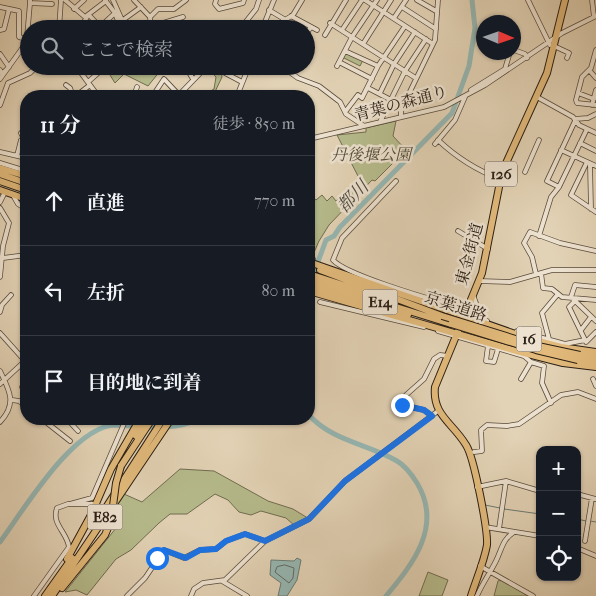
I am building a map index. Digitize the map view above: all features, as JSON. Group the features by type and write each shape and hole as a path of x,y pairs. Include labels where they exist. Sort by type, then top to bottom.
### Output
{"highway":[{"name":"東金街道","path":"438,411 435,403 435,387 479,282 488,248 500,179 506,160 537,97 550,48 556,38 560,25 565,0"},
{"path":"0,168 20,174"},
{"path":"0,175 20,182"},
{"path":"0,182 20,188"},
{"path":"3,192 20,198"},
{"path":"315,263 442,316"},
{"name":"16","path":"315,263 445,306 532,340 596,352"},
{"name":"京葉道路","path":"315,276 531,344 596,362"},
{"name":"京葉道路","path":"315,282 521,346 579,357 596,357"},
{"path":"315,287 362,302 451,324"},
{"name":"16","path":"315,295 320,299 548,359 596,367"},
{"path":"438,411 469,450 485,527 486,545 471,596"},
{"path":"52,586 85,528 111,470 136,425"},
{"path":"121,466 143,425"},
{"name":"E82","path":"56,596 105,535 111,521 116,483 121,466 148,425"},
{"name":"E82","path":"154,437 157,425"},
{"name":"E82","path":"52,596 160,425"},
{"name":"E82","path":"45,596 154,437 165,425"}],"street":[{"path":"60,20 62,0 92,20"},
{"path":"74,8 84,0"},
{"path":"113,0 122,20 141,7"},
{"path":"134,0 150,17 158,9 174,9 186,0"},
{"path":"216,0 215,4 219,9 243,3 244,0"},
{"path":"247,20 256,9 259,0"},
{"path":"265,20 274,0"},
{"path":"256,9 268,12 284,20 291,16 302,0"},
{"path":"324,35 346,0"},
{"path":"342,30 362,0"},
{"path":"366,0 433,44"},
{"path":"372,79 338,64 352,37 377,0"},
{"path":"363,44 391,0"},
{"path":"394,18 406,0"},
{"path":"401,118 401,110 433,44 438,0"},
{"path":"528,0 550,48 569,53 567,58"},
{"path":"556,38 595,16 592,0"},
{"path":"86,20 105,1 115,13 118,20"},
{"path":"419,1 436,11"},
{"path":"28,20 30,2 52,4"},
{"path":"0,7 20,14 20,37"},
{"path":"402,7 436,29"},
{"path":"0,30 4,29 9,9"},
{"path":"174,9 175,20"},
{"path":"108,20 115,13"},
{"path":"291,16 298,20"},
{"path":"177,20 183,17"},
{"path":"331,23 414,77"},
{"path":"560,25 566,31"},
{"path":"345,112 358,95 362,98 378,66 405,26"},
{"path":"380,94 394,64 415,32"},
{"path":"380,122 405,71 426,39"},
{"name":"青葉の森通り","path":"315,138 448,105 464,97 505,70 550,48"},
{"path":"596,50 589,70 582,77 577,103 594,105 596,90"},
{"path":"344,51 378,66"},
{"path":"0,79 20,52"},
{"path":"521,53 525,54 527,58"},
{"path":"0,54 16,78"},
{"path":"471,90 505,70 508,60"},
{"path":"0,70 2,74 8,68"},
{"path":"589,70 596,78"},
{"path":"0,105 5,87 16,78 24,75"},
{"path":"83,75 94,90"},
{"path":"81,90 97,75"},
{"path":"191,75 193,79"},
{"path":"183,90 197,75"},
{"path":"229,75 242,82"},
{"path":"239,90 245,75"},
{"path":"294,75 319,86 340,102 345,112 364,126"},
{"path":"157,90 164,79 174,90"},
{"path":"66,85 71,90"},
{"path":"368,88 391,100"},
{"path":"578,93 594,99"},
{"path":"435,144 455,120 464,97"},
{"path":"537,97 596,133"},
{"path":"575,120 588,118 596,114"},
{"path":"559,188 546,181 575,120"},
{"path":"539,236 551,197 559,188 587,129"},
{"path":"438,140 470,166 500,179"},
{"path":"525,172 539,140"},
{"path":"16,156 20,143"},
{"path":"580,143 596,151"},
{"path":"561,150 596,166"},
{"path":"0,152 20,157"},
{"path":"0,163 20,169"},
{"path":"588,163 571,196 596,212"},
{"path":"588,163 591,209"},
{"path":"396,181 342,238 333,260 337,265 365,277 445,306"},
{"path":"0,202 3,192 20,198"},
{"path":"14,197 20,205"},
{"path":"0,208 9,223 3,246 0,277"},
{"path":"458,231 488,248"},
{"path":"536,274 532,256 524,243 530,232 560,243 596,250"},
{"path":"3,258 20,256"},
{"path":"479,282 510,282 552,270 596,270"},
{"path":"541,273 543,287 552,289 572,300 596,320"},
{"path":"585,340 569,307 574,285 596,287"},
{"path":"0,312 2,305 11,294"},
{"path":"549,340 542,313 558,294"},
{"path":"473,296 483,319 570,345 585,340 588,341 595,335"},
{"path":"572,300 595,301"},
{"path":"581,330 591,317"},
{"path":"0,333 20,354"},
{"path":"457,335 526,357 531,362 544,366 542,383 551,403"},
{"path":"488,346 486,361 494,362 498,349"},
{"path":"432,416 424,410 402,405 406,395 424,379 434,359 440,355 448,356"},
{"path":"521,379 531,362"},
{"path":"0,384 20,366"},
{"path":"0,371 14,400 20,403"},
{"path":"593,379 596,386"},
{"path":"474,452 482,451 482,430 486,425 519,424 529,415 561,395 572,392 595,397"},
{"path":"0,422 9,411 14,400 20,397"},
{"path":"191,596 199,585 222,581 265,541 309,519 345,481 438,411"},
{"path":"50,425 70,441"},
{"path":"72,425 78,431"},
{"path":"34,596 69,546 66,534 58,524 55,515 58,508 92,498 123,425"},
{"path":"499,529 506,481"},
{"path":"477,487 506,481 536,489"},
{"path":"581,495 594,498 585,541"},
{"path":"70,504 92,504"},
{"path":"485,527 536,535"},
{"path":"477,596 504,541 514,532"},
{"path":"126,596 145,578 164,550 184,558 200,550 216,549 226,541 245,534 265,541"},
{"path":"581,550 596,556"},
{"path":"480,566 533,596"},
{"path":"222,581 247,596"}],"green space":[{"path":"345,53 363,60 360,66 342,57"},
{"path":"110,75 123,75 115,83"},
{"path":"126,75 157,75 148,86"},
{"path":"214,75 222,75 222,77 216,90 212,90 214,89 216,77"},
{"name":"丹後堰公園","path":"396,121 393,136 405,149 329,225 315,250 315,199 322,195 327,201 332,196 336,201 359,178 337,135 366,132 366,128"},
{"path":"180,469 214,471 268,501 293,509 311,520 295,526 286,518 261,511 251,515 239,512 228,500 215,494 187,514 170,514 131,550 116,559 87,595 76,590 65,592 116,528 118,504 124,494 142,502"},
{"path":"428,572 448,580 442,596 419,596"},
{"path":"500,580 528,596 494,596 498,581"}],"water":[{"path":"297,558 301,560 297,580 287,596 278,596 281,583 270,575 271,560 294,561"}],"waterway":[{"name":"都川","path":"315,279 319,259 326,240 334,236 340,227 452,113 469,66 475,28 472,0"},
{"name":"都川","path":"315,421 328,431 386,455 400,463 413,477 424,499 427,514 426,529 421,544 415,558 386,596"},
{"path":"0,542 36,491 67,454 83,439 100,429 116,425"},
{"path":"116,425 147,427 182,425"},
{"path":"485,505 500,508"},
{"path":"504,509 536,513"},
{"path":"581,520 586,521"},
{"path":"590,521 596,522"}],"route":[{"path":"157,558 164,550 186,558 200,550 216,549 226,541 245,534 265,541 309,519 321,509 340,485 432,416 424,410 402,405"}]}
